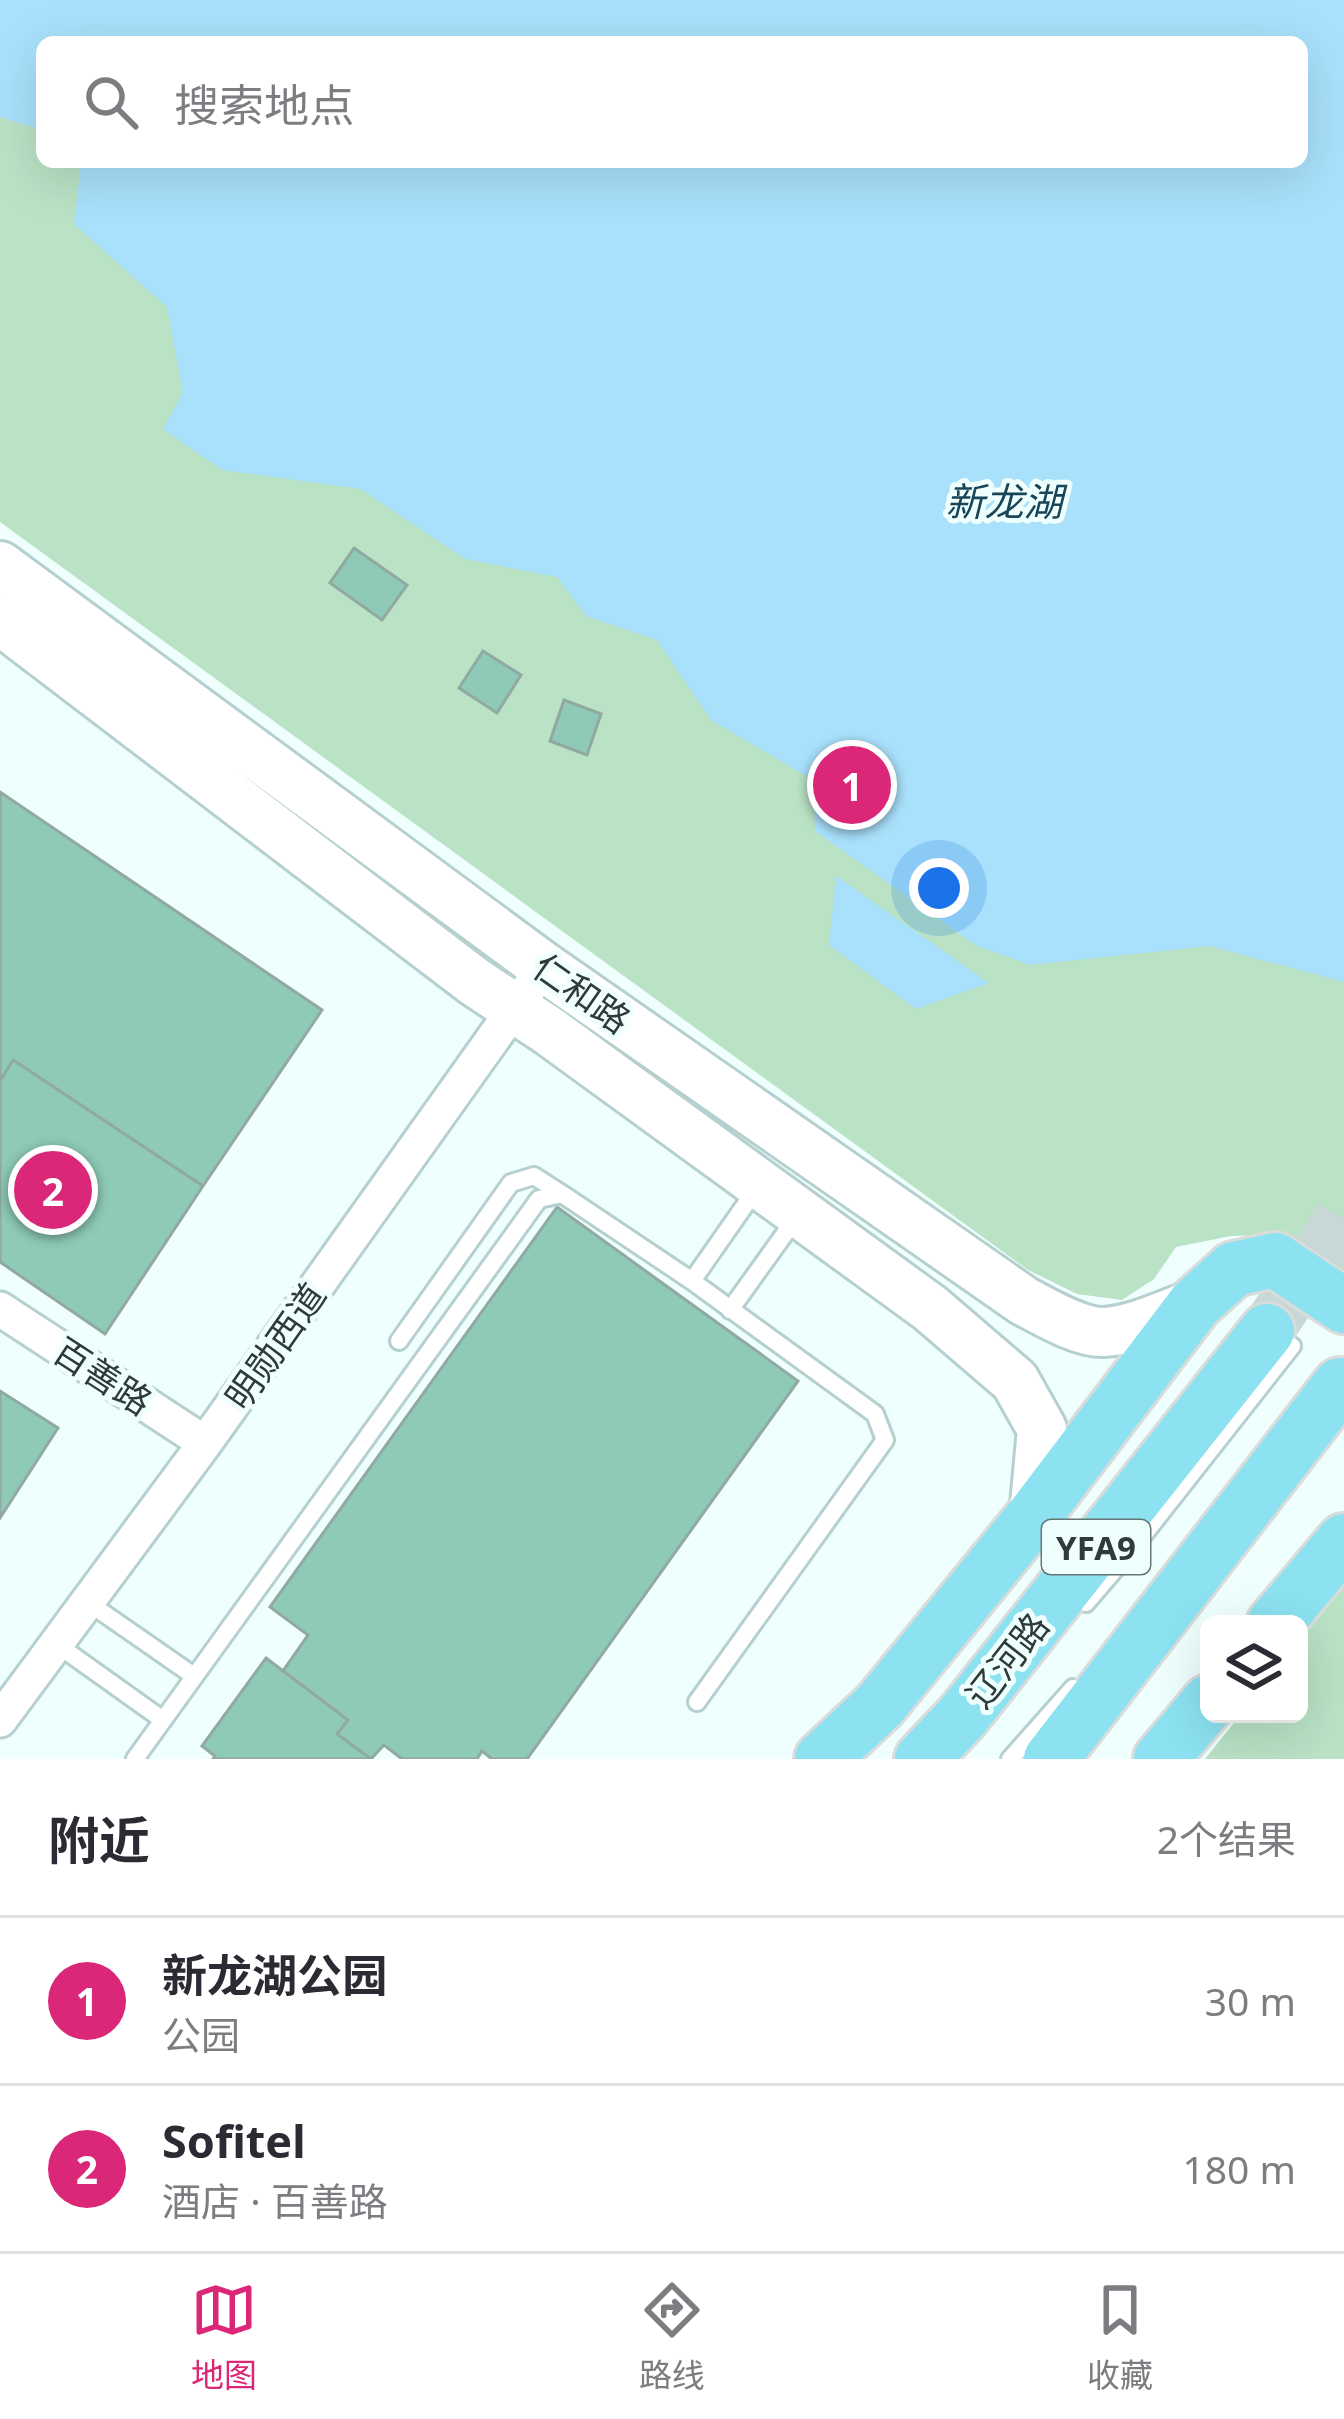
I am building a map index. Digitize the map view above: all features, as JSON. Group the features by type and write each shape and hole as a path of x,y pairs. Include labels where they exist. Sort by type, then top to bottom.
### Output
{"main road":[{"path":"822,1759 880,1705 1034,1516 1195,1304 1234,1269 1276,1260 1344,1306"},
{"name":"辽河路","path":"943,1750 962,1717 1279,1338"},
{"name":"YFA9","path":"1051,1759 1340,1385"},
{"path":"1282,1615 1344,1541"},
{"path":"1161,1759 1200,1713"}],"street":[{"name":"仁和路","path":"0,566 544,968 1004,1288 1041,1310 1100,1332 1137,1325 1195,1304"},
{"name":"仁和路","path":"0,620 456,968 930,1308 1015,1381 1042,1429 1034,1516"},
{"name":"明勋西道","path":"0,1720 205,1443 544,968"},
{"name":"百善路","path":"0,1309 205,1443"}],"lane":[{"path":"399,1341 511,1183 533,1176 692,1282 875,1414 885,1440 698,1702"},
{"path":"692,1282 760,1184"},
{"path":"135,1759 539,1199 562,1194"},
{"path":"730,1310 799,1213"},
{"path":"1072,1618 1134,1547 1279,1338"},
{"path":"86,1601 194,1676"},
{"path":"55,1643 163,1720"},
{"path":"1010,1759 1089,1671"},
{"path":"943,1750 994,1706"}],"green space":[{"name":"新龙湖","path":"0,0 1344,0 1344,1289 1265,1235 1176,1247 1154,1279 1122,1300 1077,1294 1028,1270 0,522"},
{"path":"1344,1586 1344,1759 1205,1759 1234,1723 1308,1723 1308,1631"}],"water":[{"name":"新龙湖","path":"0,0 1344,0 1344,982 1210,946 1030,965 977,946 815,831 813,780 711,720 657,640 586,616 557,577 465,559 361,489 222,470 163,429 183,393 167,307 74,224 81,168 1308,168 1308,36 36,36 36,128 0,117"},
{"path":"836,876 989,983 916,1009 829,945"}],"building":[{"path":"354,548 407,585 382,620 330,583"},
{"path":"483,651 521,675 497,713 459,688"},
{"path":"564,700 601,714 587,755 550,741"},
{"path":"0,792 322,1010 203,1186 13,1060 0,1081"},
{"path":"13,1060 203,1186 105,1334 0,1262 0,1081"},
{"path":"557,1207 798,1381 527,1759 492,1759 482,1751 477,1759 402,1759 384,1745 371,1759 337,1734 348,1720 283,1671 308,1635 270,1607"},
{"path":"0,1391 58,1428 0,1518"},
{"path":"266,1658 348,1720 337,1734 371,1759 213,1759 202,1746"}],"tunnel":[{"path":"1267,1331 1344,1214"}],"place":[{"name":"新龙湖公园","path":"852,785"},
{"name":"Sofitel","path":"53,1190"}]}
